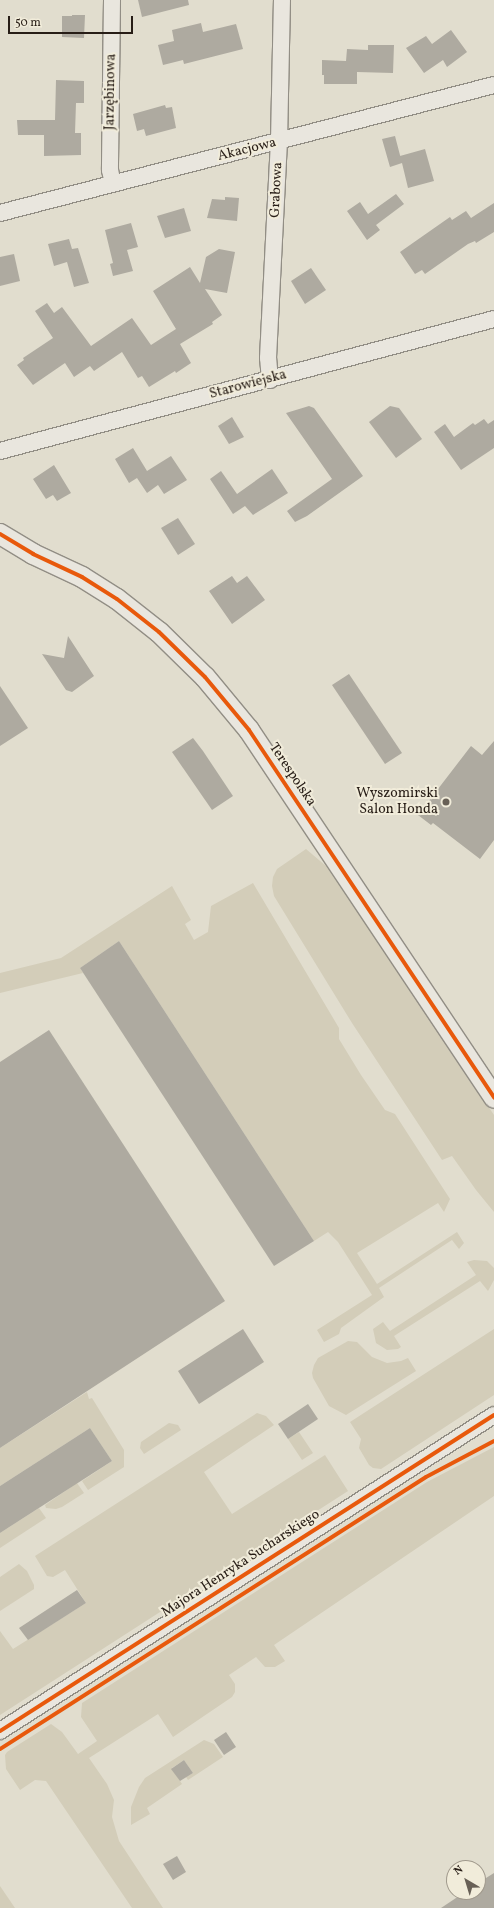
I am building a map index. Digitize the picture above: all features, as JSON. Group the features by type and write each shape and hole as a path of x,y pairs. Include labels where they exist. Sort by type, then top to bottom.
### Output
{"street":[{"name":"Jarzębinowa","path":"112,0 110,170 113,184"},
{"name":"Grabowa","path":"270,380 268,358 279,142 282,0"},
{"name":"Akacjowa","path":"0,213 279,142 494,85"},
{"name":"Starowiejska","path":"0,451 494,319"},
{"name":"Terespolska","path":"0,534 33,554 82,577 117,599 159,632 205,677 249,730 494,1098"},
{"name":"Terespolska","path":"0,544 33,554"},
{"name":"Majora Henryka Sucharskiego","path":"0,1731 494,1415"}],"shaded area":[{"path":"306,849 326,866 494,1115 494,1212 452,1156 442,1160 352,1023 274,896 272,886 273,877 277,869"},
{"path":"253,883 339,1028 339,1039 361,1075 385,1110 395,1114 450,1199 444,1212 438,1203 357,1253 377,1284 457,1232 464,1243 459,1249 452,1240 379,1288 384,1297 341,1328 339,1334 324,1342 317,1330 372,1295 338,1242 328,1232 314,1241 119,941 80,968 83,973 0,993 0,973 61,958 172,886 191,920 185,924 194,940 208,932 211,906"},
{"path":"474,1260 487,1261 494,1268 494,1280 488,1291 480,1281 394,1336 401,1347 398,1349 387,1350 376,1343 373,1329 383,1322 390,1331 476,1275 467,1262"},
{"path":"494,1329 494,1395 381,1469 373,1468 369,1465 359,1448 361,1439 350,1422"},
{"path":"348,1341 357,1342 372,1357 387,1363 401,1361 408,1358 416,1371 346,1415 329,1406 313,1378 312,1373 318,1358"},
{"path":"87,1392 89,1399 92,1398 124,1450 124,1467 88,1490 82,1481 112,1461 90,1428 0,1486 0,1448"},
{"path":"257,1413 266,1416 274,1425 204,1472 232,1514 325,1455 348,1491 0,1715 0,1631 13,1649 86,1603 65,1570 53,1577 47,1576 35,1556"},
{"path":"169,1423 178,1425 181,1430 144,1454 140,1448 141,1442"},
{"path":"299,1432 313,1453 302,1460 288,1439"},
{"path":"494,1447 494,1496 274,1645 285,1661 275,1667 265,1667 256,1657 229,1675 235,1684 235,1692 232,1697 173,1737 158,1714 89,1758 107,1784 114,1800 112,1817 119,1841 163,1908 132,1908 46,1781 35,1780 20,1790 6,1769 5,1755 7,1752 51,1724 62,1732 78,1754 97,1741 81,1717 82,1703 427,1482"},
{"path":"77,1483 84,1493 62,1507 56,1509 46,1508 45,1505"},
{"path":"39,1508 46,1518 0,1548 0,1533"},
{"path":"19,1564 27,1571 34,1585 34,1589 0,1611 0,1577"},
{"path":"204,1740 214,1744 223,1757 188,1780 186,1777 193,1773 184,1760 172,1768 182,1784 147,1808 150,1814 131,1825 131,1807 139,1787 145,1778"},
{"path":"0,1886 15,1908 0,1908"}],"building":[{"path":"138,0 188,0 189,5 142,17"},
{"path":"85,15 84,38 62,37 62,16"},
{"path":"201,23 203,32 236,24 243,49 184,64 183,60 163,65 158,45 174,41 172,30"},
{"path":"451,30 467,52 447,67 443,60 424,73 406,48 426,36 432,44"},
{"path":"368,45 394,45 393,73 357,72 357,84 324,84 324,75 322,75 322,60 346,61 347,49 368,50"},
{"path":"56,80 84,81 84,103 76,103 75,133 81,133 81,155 44,156 44,135 18,135 17,120 55,120"},
{"path":"165,105 166,108 172,107 176,128 146,136 144,129 137,131 133,114"},
{"path":"395,136 400,156 425,149 434,181 408,188 402,163 390,167 382,139"},
{"path":"396,194 404,204 376,225 380,230 367,240 347,211 360,202 368,214"},
{"path":"225,197 239,198 237,221 207,218 212,199 225,200"},
{"path":"494,203 494,232 476,243 475,241 468,244 425,274 422,270 415,274 400,252 450,217 452,220 466,211 471,218"},
{"path":"184,208 191,231 165,238 157,216"},
{"path":"131,223 138,247 127,250 133,271 113,276 110,264 113,263 105,230"},
{"path":"69,239 72,249 78,248 89,283 74,287 67,262 54,266 48,244"},
{"path":"219,249 235,252 227,293 205,289 222,315 212,322 213,324 180,344 191,363 176,373 175,371 149,387 142,376 138,378 122,352 94,371 90,366 74,377 65,363 33,385 17,365 24,360 23,358 53,338 35,311 47,303 54,313 62,307 91,346 132,318 151,345 176,329 153,291 190,267 200,283 206,257"},
{"path":"14,254 20,281 0,286 0,257"},
{"path":"311,268 326,290 305,304 291,281"},
{"path":"309,406 314,408 363,476 307,516 295,522 287,511 332,479 286,413"},
{"path":"390,406 399,408 422,439 396,458 369,422"},
{"path":"232,417 244,437 229,444 218,426"},
{"path":"484,419 488,424 494,420 494,448 461,470 434,432 445,424 454,437 473,423 475,425"},
{"path":"133,448 147,471 171,456 187,480 164,494 158,485 147,493 137,478 129,483 115,459"},
{"path":"54,465 71,493 57,501 53,495 46,499 33,479"},
{"path":"272,469 288,493 253,515 245,506 233,514 210,479 221,471 237,494"},
{"path":"178,518 195,544 178,555 161,528"},
{"path":"232,576 237,583 247,576 265,600 232,624 209,591"},
{"path":"68,636 94,676 72,692 66,690 42,654 64,658"},
{"path":"349,674 402,753 385,764 332,685"},
{"path":"0,686 28,728 0,746"},
{"path":"193,738 233,796 212,810 172,752"},
{"path":"494,741 494,840 480,859 433,823 431,825 418,815 471,746 482,755"},
{"path":"119,941 314,1241 274,1266 80,968"},
{"path":"49,1030 225,1301 0,1448 0,1062"},
{"path":"243,1329 264,1362 199,1404 178,1371"},
{"path":"308,1404 318,1419 288,1439 278,1424"},
{"path":"90,1428 112,1461 0,1533 0,1486"},
{"path":"77,1590 86,1603 28,1640 19,1628"},
{"path":"226,1732 236,1747 224,1755 214,1740"},
{"path":"184,1760 193,1773 180,1781 171,1769"},
{"path":"177,1856 186,1872 173,1880 163,1864"},
{"path":"494,1873 494,1908 441,1908 453,1900 486,1900 486,1878"}],"cycle path":[{"path":"0,534 33,554 82,577 117,599 159,632 205,677 249,730 494,1098"},
{"path":"0,1731 494,1415"},
{"path":"0,1749 426,1477 494,1441"}],"place":[{"name":"Wyszomirski Salon Honda","path":"446,802"}]}
